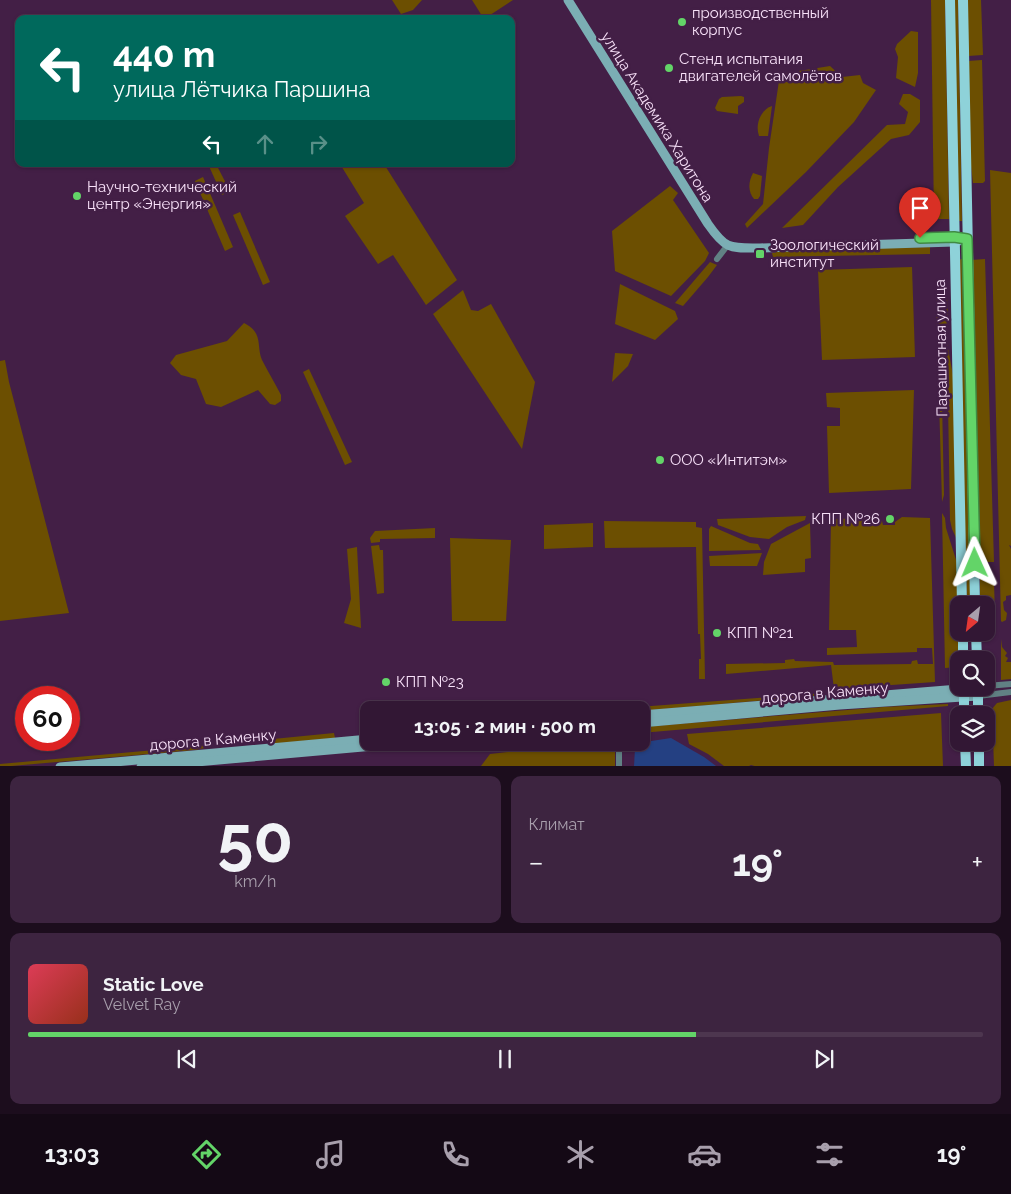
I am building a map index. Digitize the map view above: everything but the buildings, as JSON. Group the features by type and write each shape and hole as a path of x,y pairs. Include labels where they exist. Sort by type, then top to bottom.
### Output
{"main road":[{"name":"улица Академика Харитона","path":"568,0 591,33"},
{"name":"улица Академика Харитона","path":"573,0 591,33 708,224 716,236 731,244"},
{"name":"Парашютная улица","path":"950,0 962,596"},
{"name":"Парашютная улица","path":"963,0 975,596"},
{"path":"731,244 967,239"},
{"name":"дорога в Каменку","path":"650,714 950,692"},
{"name":"дорога в Каменку","path":"650,722 840,705 950,693"},
{"name":"дорога в Каменку","path":"60,766 360,740"},
{"name":"дорога в Каменку","path":"141,766 360,747"},
{"path":"965,751 966,766"},
{"path":"979,751 979,766"}],"street":[{"path":"717,259 731,244"},
{"path":"995,685 1011,684"},
{"name":"дорога в Каменку","path":"995,691 1011,692"},
{"path":"619,751 619,766"}],"shaded area":[{"path":"392,0 422,0 413,10 401,14"},
{"path":"472,0 513,0 490,15 481,15"},
{"path":"931,0 945,0 949,219 934,219"},
{"path":"954,0 958,0 962,221 958,221"},
{"path":"967,0 981,0 983,55 968,56"},
{"path":"911,31 918,32 918,73 915,87 896,78 898,57 895,49 897,44"},
{"path":"982,60 985,181 983,183 973,183 970,158 968,61"},
{"path":"830,66 842,77 860,75 863,83 876,90 854,122 806,172 747,228 745,224 763,204 780,74"},
{"path":"903,94 910,94 920,100 920,122 909,135 891,139 838,187 803,225 782,228 887,125 905,124 908,112 899,104"},
{"path":"722,97 744,97 744,102 738,106 738,114 717,111 715,108"},
{"path":"772,106 768,136 759,136 758,123 760,118 764,111"},
{"path":"209,167 218,167 230,191 222,195"},
{"path":"342,167 386,167 457,280 426,305 393,255 378,264 345,216 364,203"},
{"path":"990,170 1011,173 1011,546 1009,545 1011,549 1011,595 1006,596 1006,600 1003,602 1004,610 1007,613 1006,620 1002,622 1001,621"},
{"path":"753,173 762,176 758,199 754,199 750,190"},
{"path":"203,177 233,247 225,251 195,181"},
{"path":"670,186 678,193 673,200 709,253 705,261 671,296 615,271 612,231"},
{"path":"240,212 270,282 263,285 233,215"},
{"path":"930,247 930,254 773,257 772,253 787,250"},
{"path":"962,259 971,596 967,596 958,260"},
{"path":"985,259 994,562 980,562 971,260"},
{"path":"710,262 717,265 708,277 683,306 675,303"},
{"path":"912,267 915,357 822,360 818,270"},
{"path":"620,284 675,311 678,319 655,340 615,324"},
{"path":"463,290 471,310 478,311 491,304 535,382 522,449 433,314"},
{"path":"947,297 948,318 942,340 941,354 944,495 942,502 936,298"},
{"path":"244,323 257,335 260,355 281,395 281,401 275,405 270,404 258,390 221,407 206,404 196,379 181,375 170,363 176,355 227,341"},
{"path":"947,343 953,375 957,540 950,520"},
{"path":"615,353 633,354 628,366 612,382"},
{"path":"5,360 9,382 69,613 0,621 0,361"},
{"path":"309,369 352,462 345,465 303,372"},
{"path":"914,390 911,489 829,493 827,426 840,426 840,408 827,407 826,393"},
{"path":"942,513 957,563 958,596 950,596 950,641 958,641 959,651 950,651 950,668 945,668"},
{"path":"806,516 805,520 787,527 769,539 750,537 718,525 717,519"},
{"path":"902,517 930,518 935,682 834,689 831,665 726,674 726,664 785,663 785,660 794,659 795,661 833,662 834,665 911,664 912,661 917,660 918,664 933,664 932,648 917,648 917,652 827,655 827,648 857,647 856,630 829,630 831,519 877,518 882,521 883,525 895,525 895,522"},
{"path":"604,521 696,522 696,527 702,528 705,679 699,679 699,659 701,659 700,634 698,634 696,547 605,548"},
{"path":"593,523 593,547 544,549 544,525"},
{"path":"810,523 811,558 805,559 805,572 763,575 764,562 771,544"},
{"path":"711,526 750,543 758,544 761,550 709,551 709,529"},
{"path":"435,528 435,538 380,539 380,542 371,543 370,538 375,531"},
{"path":"450,538 511,540 506,621 452,621"},
{"path":"379,545 380,550 383,550 384,593 377,594 371,546"},
{"path":"357,547 361,628 344,623 351,599 347,549"},
{"path":"762,553 757,566 710,566 709,556"},
{"path":"980,567 983,569 983,581 994,581 994,596 980,596"},
{"path":"1001,639 1002,647 1007,653 1005,656 1008,658 1006,662 1011,662 1011,679 1001,680"},
{"path":"824,693 824,695 650,710 650,706"},
{"path":"1011,700 1011,766 994,766 994,706 997,703"},
{"path":"948,704 948,706 650,732 650,726 884,707"},
{"path":"941,713 943,766 724,766 708,754 689,744 687,734"},
{"path":"334,733 335,738 271,744 273,739"},
{"path":"210,745 210,747 194,750 11,766 0,766 0,764"},
{"path":"517,751 615,751 615,766 481,766 490,754"}],"water":[{"path":"671,738 716,766 634,766 635,751 650,751 650,741"}],"place":[{"name":"производственный корпус","path":"682,22"},
{"name":"Стенд испытания двигателей самолётов","path":"669,68"},
{"name":"Научно-технический центр «Энергия»","path":"77,196"},
{"name":"Зоологический институт","path":"760,254"},
{"name":"ООО «Интитэм»","path":"660,460"},
{"name":"КПП №26","path":"890,519"},
{"name":"КПП №21","path":"717,633"},
{"name":"КПП №23","path":"386,682"}],"route":[{"path":"920,238 954,237 967,239 975,563"}]}
